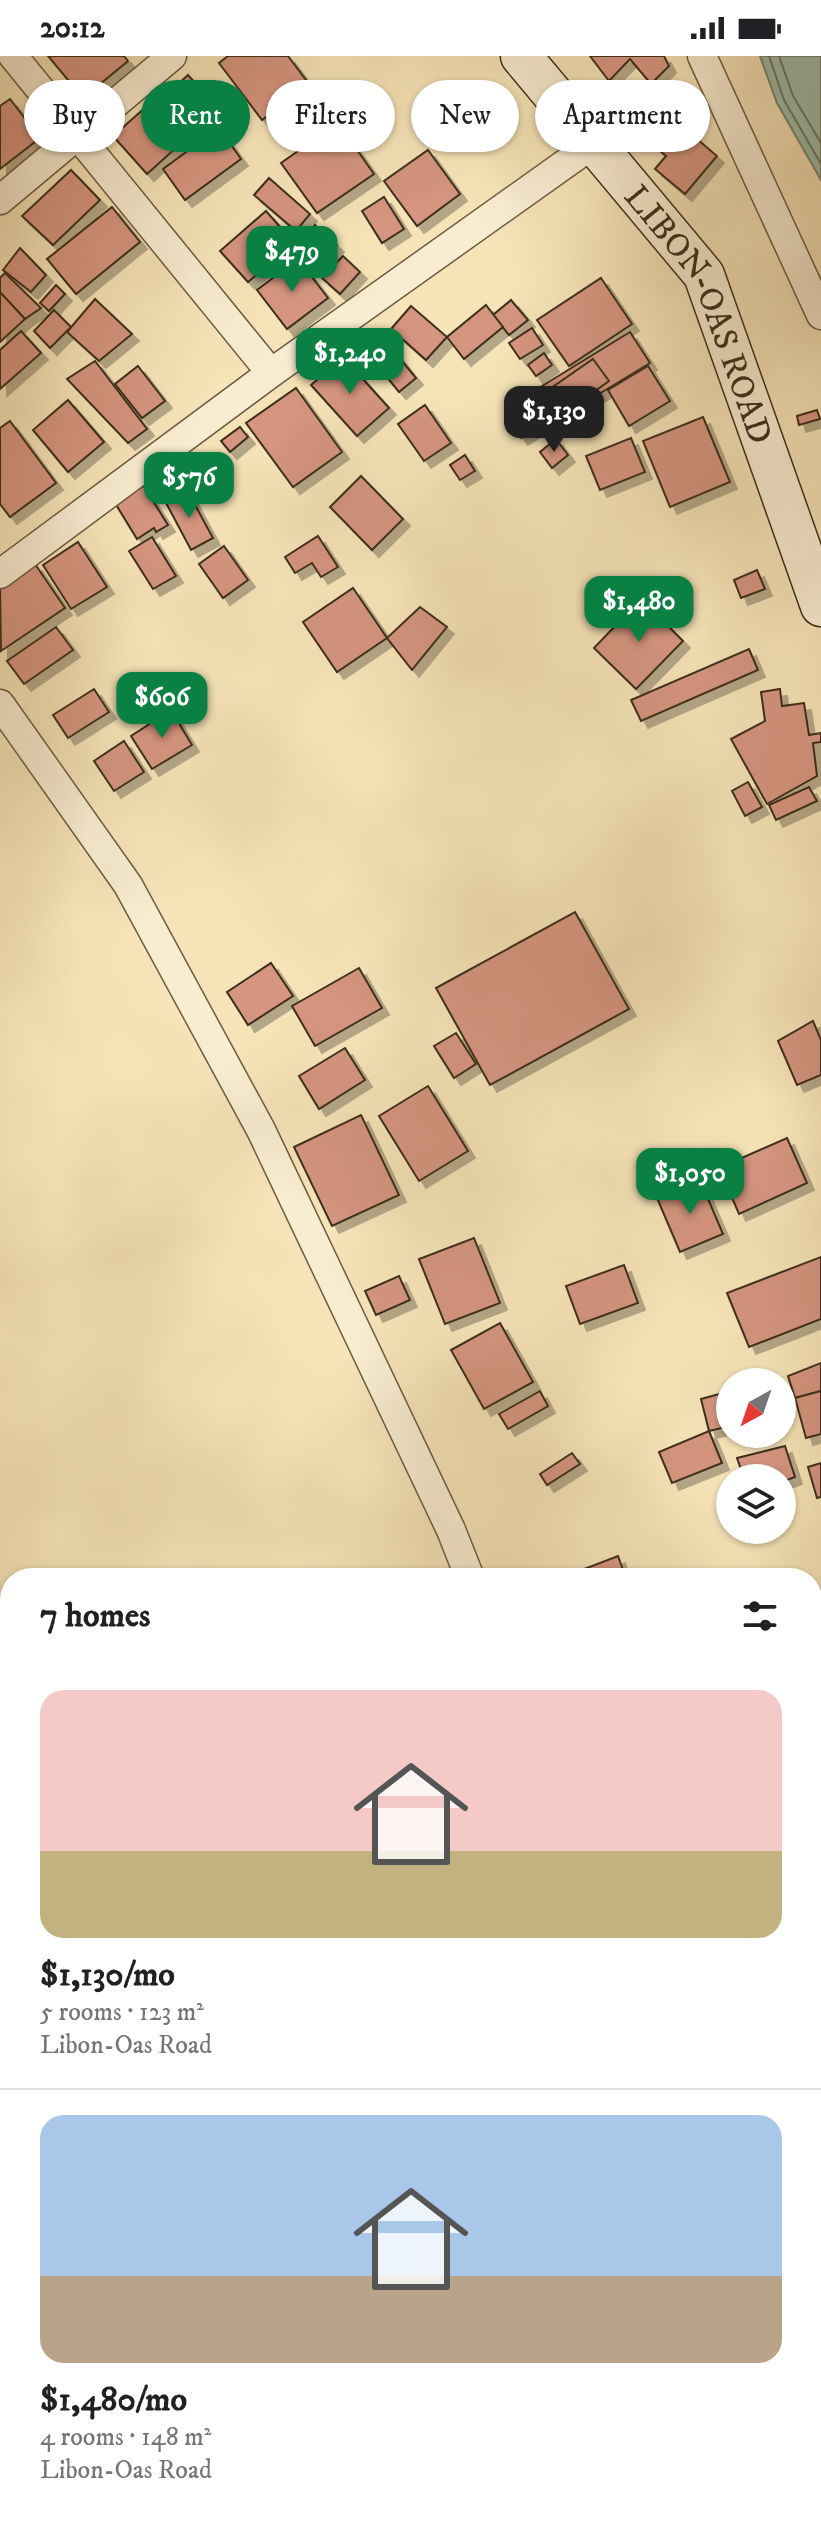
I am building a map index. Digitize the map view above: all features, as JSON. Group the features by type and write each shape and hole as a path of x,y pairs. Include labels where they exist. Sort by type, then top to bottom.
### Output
{"main road":[{"name":"LIBON-OAS ROAD","path":"521,56 541,80"},
{"name":"LIBON-OAS ROAD","path":"600,152 704,275 821,606"}],"street":[{"path":"13,56 33,80"},
{"path":"125,96 172,56"},
{"path":"702,56 821,315"},
{"path":"0,200 58,152"},
{"path":"93,152 271,373"},
{"path":"0,574 271,373 582,152"},
{"path":"0,704 128,885 261,1130 451,1530 466,1568"}],"water":[{"path":"760,56 821,56 821,180 777,103"}],"building":[{"path":"48,56 124,56 128,61 105,80 68,80"},
{"path":"228,56 288,56 306,80 266,80 266,117 262,120 250,104 250,80 232,80 219,63"},
{"path":"590,56 664,56 669,66 655,80 648,80 630,59 608,80"},
{"path":"10,99 24,117 24,150 0,169 0,106"},
{"path":"141,111 141,152 171,152 147,174 125,149 125,125"},
{"path":"710,150 717,156 685,194 655,169 666,156 662,152"},
{"path":"186,152 236,152 241,159 185,200 163,169"},
{"path":"297,152 358,152 374,174 317,213 281,163"},
{"path":"429,152 460,194 417,226 384,181"},
{"path":"71,170 100,200 53,245 22,216"},
{"path":"269,178 310,214 296,231 254,195"},
{"path":"384,197 404,229 382,243 362,211"},
{"path":"112,207 140,242 76,294 47,259"},
{"path":"266,211 294,243 248,282 220,251"},
{"path":"315,225 337,245 316,269 298,253 306,243 302,240"},
{"path":"20,248 46,275 31,292 3,270"},
{"path":"343,256 360,272 340,294 322,278"},
{"path":"298,259 328,298 287,329 257,290"},
{"path":"5,273 41,308 25,319 0,293 0,278"},
{"path":"601,278 632,324 569,366 537,320"},
{"path":"56,285 65,294 49,311 40,303"},
{"path":"0,292 25,319 0,342"},
{"path":"95,299 132,334 99,361 67,332"},
{"path":"511,300 528,320 509,335 493,315"},
{"path":"486,305 503,327 464,359 447,337"},
{"path":"411,306 447,337 426,360 391,329"},
{"path":"54,310 71,327 50,348 34,331"},
{"path":"532,328 543,345 520,359 509,343"},
{"path":"21,331 41,353 0,389 0,350"},
{"path":"630,332 650,363 548,425 529,394"},
{"path":"380,334 416,378 399,392 363,348"},
{"path":"544,353 552,365 536,376 528,365"},
{"path":"343,357 389,408 357,436 311,385"},
{"path":"593,359 609,381 560,416 544,393"},
{"path":"95,361 147,429 128,443 67,379"},
{"path":"138,366 165,401 142,418 115,384"},
{"path":"648,366 670,401 629,426 608,390"},
{"path":"296,388 342,452 293,487 246,423"},
{"path":"68,400 104,442 68,472 33,430"},
{"path":"425,405 451,443 424,461 398,424"},
{"path":"523,406 539,426 521,438 506,418"},
{"path":"817,410 820,419 799,425 797,416"},
{"path":"703,417 730,482 670,507 643,441"},
{"path":"10,421 56,483 10,517 0,504 0,428"},
{"path":"240,427 248,437 230,452 221,441"},
{"path":"631,438 645,472 600,490 586,456"},
{"path":"556,439 568,455 552,468 540,452"},
{"path":"465,455 475,471 460,480 450,465"},
{"path":"208,465 220,480 206,491 194,476"},
{"path":"361,476 403,519 372,550 330,507"},
{"path":"143,485 168,525 156,532 154,528 137,539 115,503"},
{"path":"187,490 213,538 191,550 165,501"},
{"path":"318,536 338,567 321,577 312,563 295,573 285,557"},
{"path":"152,537 176,576 153,589 129,551"},
{"path":"78,542 107,587 71,609 43,565"},
{"path":"224,546 248,580 223,598 199,564"},
{"path":"35,564 65,608 1,651 0,588"},
{"path":"757,570 765,589 741,598 734,580"},
{"path":"353,588 387,638 337,672 303,622"},
{"path":"641,599 683,641 636,689 594,648"},
{"path":"420,607 447,627 412,670 387,638"},
{"path":"56,627 73,650 24,684 7,661"},
{"path":"749,649 758,670 641,721 631,700"},
{"path":"94,689 109,712 68,738 53,715"},
{"path":"780,689 782,706 804,703 809,735 821,733 821,742 813,743 817,776 767,804 731,739 765,721 761,692"},
{"path":"171,710 192,745 152,769 131,736"},
{"path":"124,741 144,772 114,791 94,761"},
{"path":"748,782 762,807 745,816 732,791"},
{"path":"809,787 817,801 776,820 769,805"},
{"path":"575,912 629,1009 490,1085 436,988"},
{"path":"271,963 293,996 248,1025 227,992"},
{"path":"359,968 382,1008 315,1046 292,1006"},
{"path":"813,1021 821,1040 821,1075 797,1085 778,1041"},
{"path":"456,1033 476,1064 454,1078 434,1046"},
{"path":"345,1048 365,1080 319,1109 299,1076"},
{"path":"428,1086 468,1151 419,1181 379,1116"},
{"path":"361,1115 399,1195 332,1226 294,1147"},
{"path":"787,1138 807,1183 739,1214 719,1168"},
{"path":"700,1180 723,1234 680,1252 657,1198"},
{"path":"474,1238 500,1303 445,1324 419,1259"},
{"path":"821,1257 821,1319 749,1347 727,1293"},
{"path":"624,1265 638,1303 580,1324 566,1286"},
{"path":"399,1276 410,1300 376,1315 365,1291"},
{"path":"500,1323 533,1382 484,1409 451,1350"},
{"path":"821,1363 821,1391 796,1398 796,1373"},
{"path":"540,1391 548,1406 508,1429 499,1414"},
{"path":"821,1391 821,1434 806,1438 796,1398"},
{"path":"716,1395 716,1429 709,1431 701,1399"},
{"path":"709,1431 722,1463 672,1483 659,1452"},
{"path":"786,1448 791,1464 739,1464 737,1458"},
{"path":"572,1453 580,1464 547,1485 540,1474"},
{"path":"821,1463 821,1497 817,1498 808,1467"},
{"path":"618,1556 622,1568 587,1568"}]}
